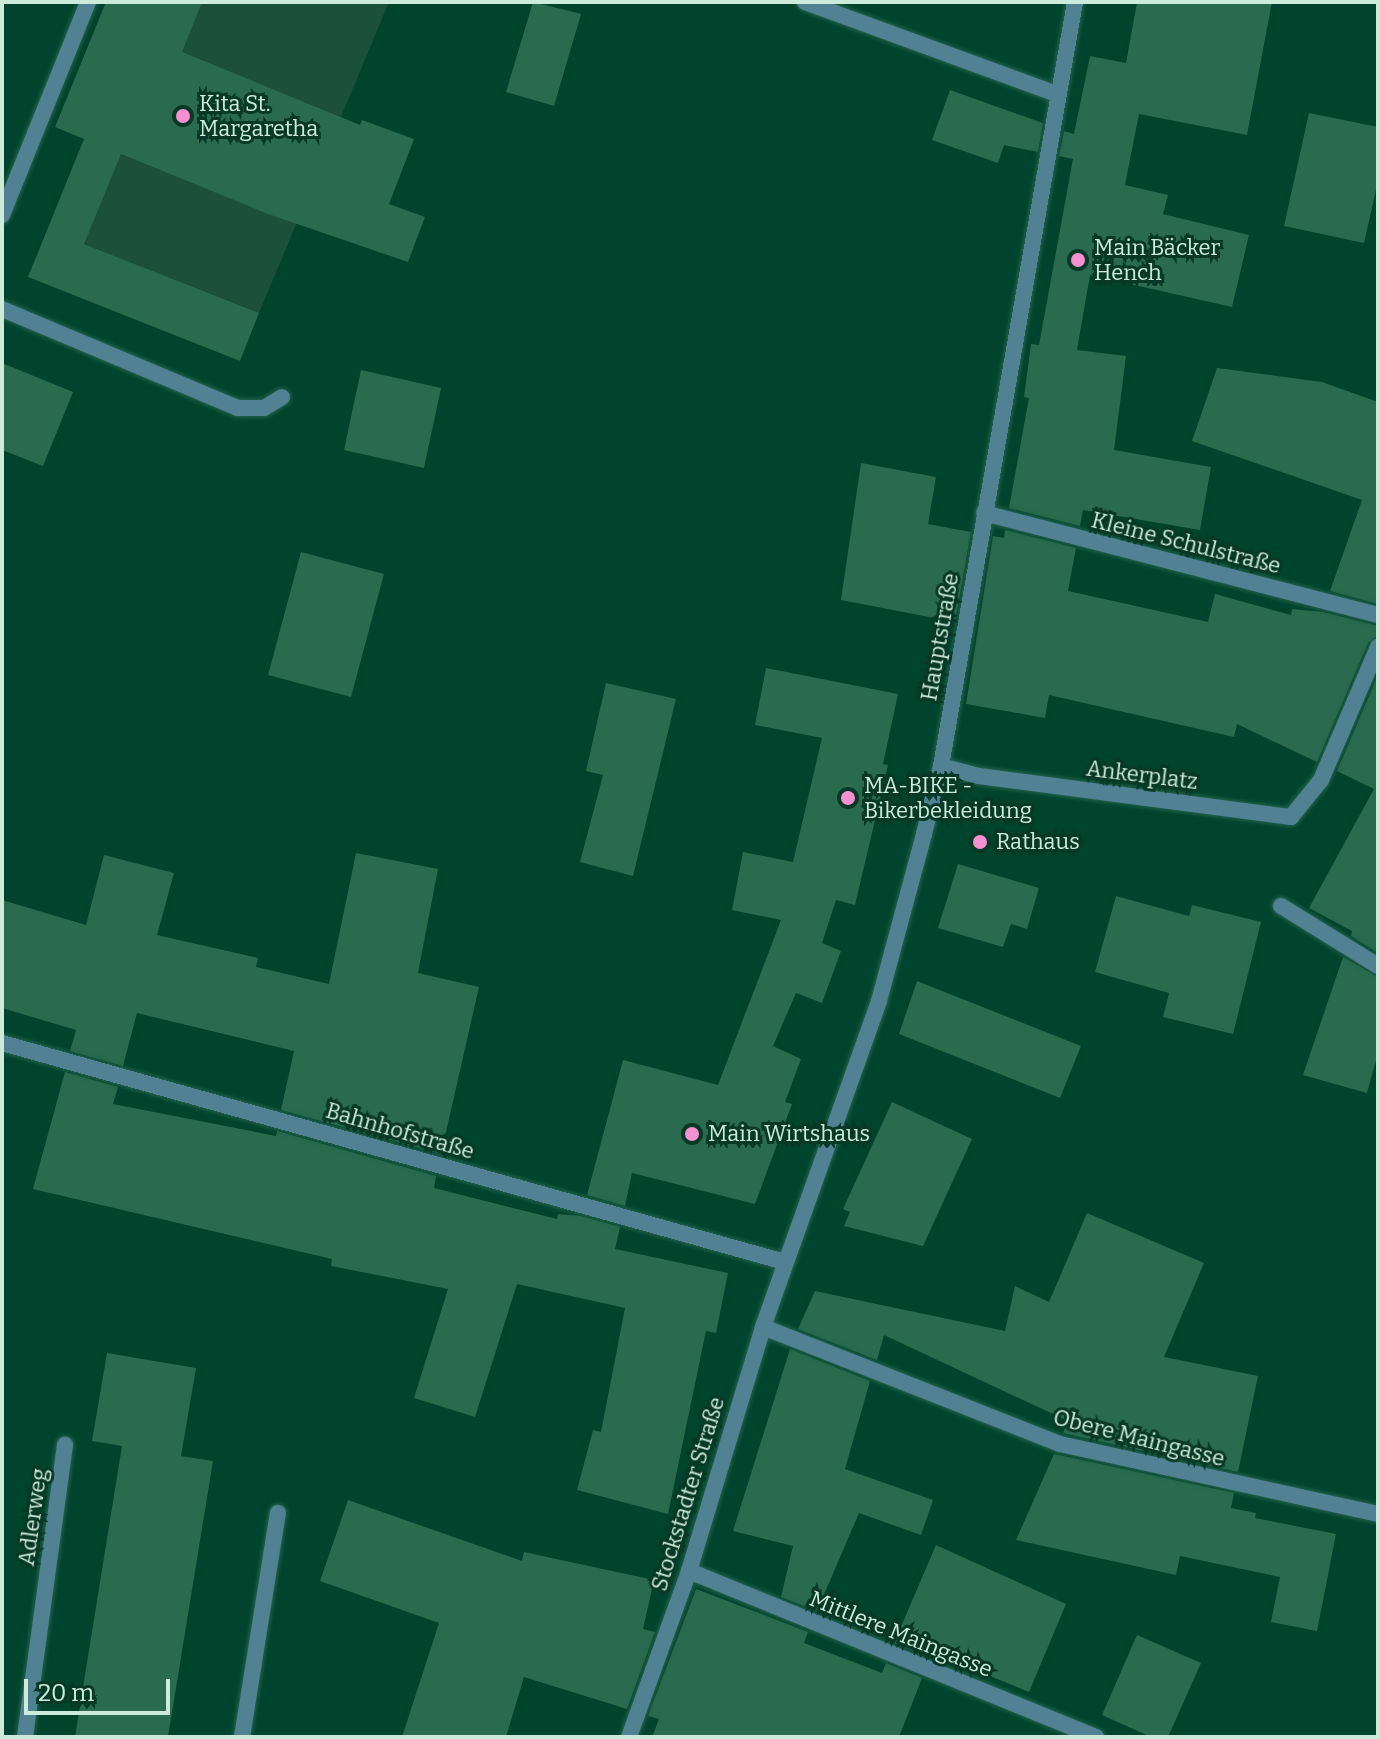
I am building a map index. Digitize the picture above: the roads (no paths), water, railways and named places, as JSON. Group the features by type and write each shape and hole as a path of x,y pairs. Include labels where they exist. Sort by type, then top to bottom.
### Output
{"street":[{"path":"2,215 88,2"},
{"path":"805,2 1057,94"},
{"name":"Hauptstraße","path":"785,1262 879,1001 941,766 1075,2"},
{"path":"2,309 238,408 264,408 282,397"},
{"name":"Kleine Schulstraße","path":"984,513 1378,615"},
{"name":"Ankerplatz","path":"941,766 979,776 1291,817 1321,780 1378,647"},
{"path":"1281,906 1378,966"},
{"name":"Bahnhofstraße","path":"2,1043 785,1262"},
{"name":"Stockstadter Straße","path":"629,1737 689,1571 785,1262"},
{"name":"Obere Maingasse","path":"763,1327 1060,1444 1378,1514"},
{"name":"Adlerweg","path":"25,1737 65,1445"},
{"path":"242,1737 278,1513"},
{"name":"Mittlere Maingasse","path":"689,1571 1096,1737"}],"place":[{"name":"Kita St. Margaretha","path":"183,116"},
{"name":"Main Bäcker Hench","path":"1078,260"},
{"name":"MA-BIKE - Bikerbekleidung","path":"848,798"},
{"name":"Rathaus","path":"980,842"},
{"name":"Main Wirtshaus","path":"692,1134"}]}
